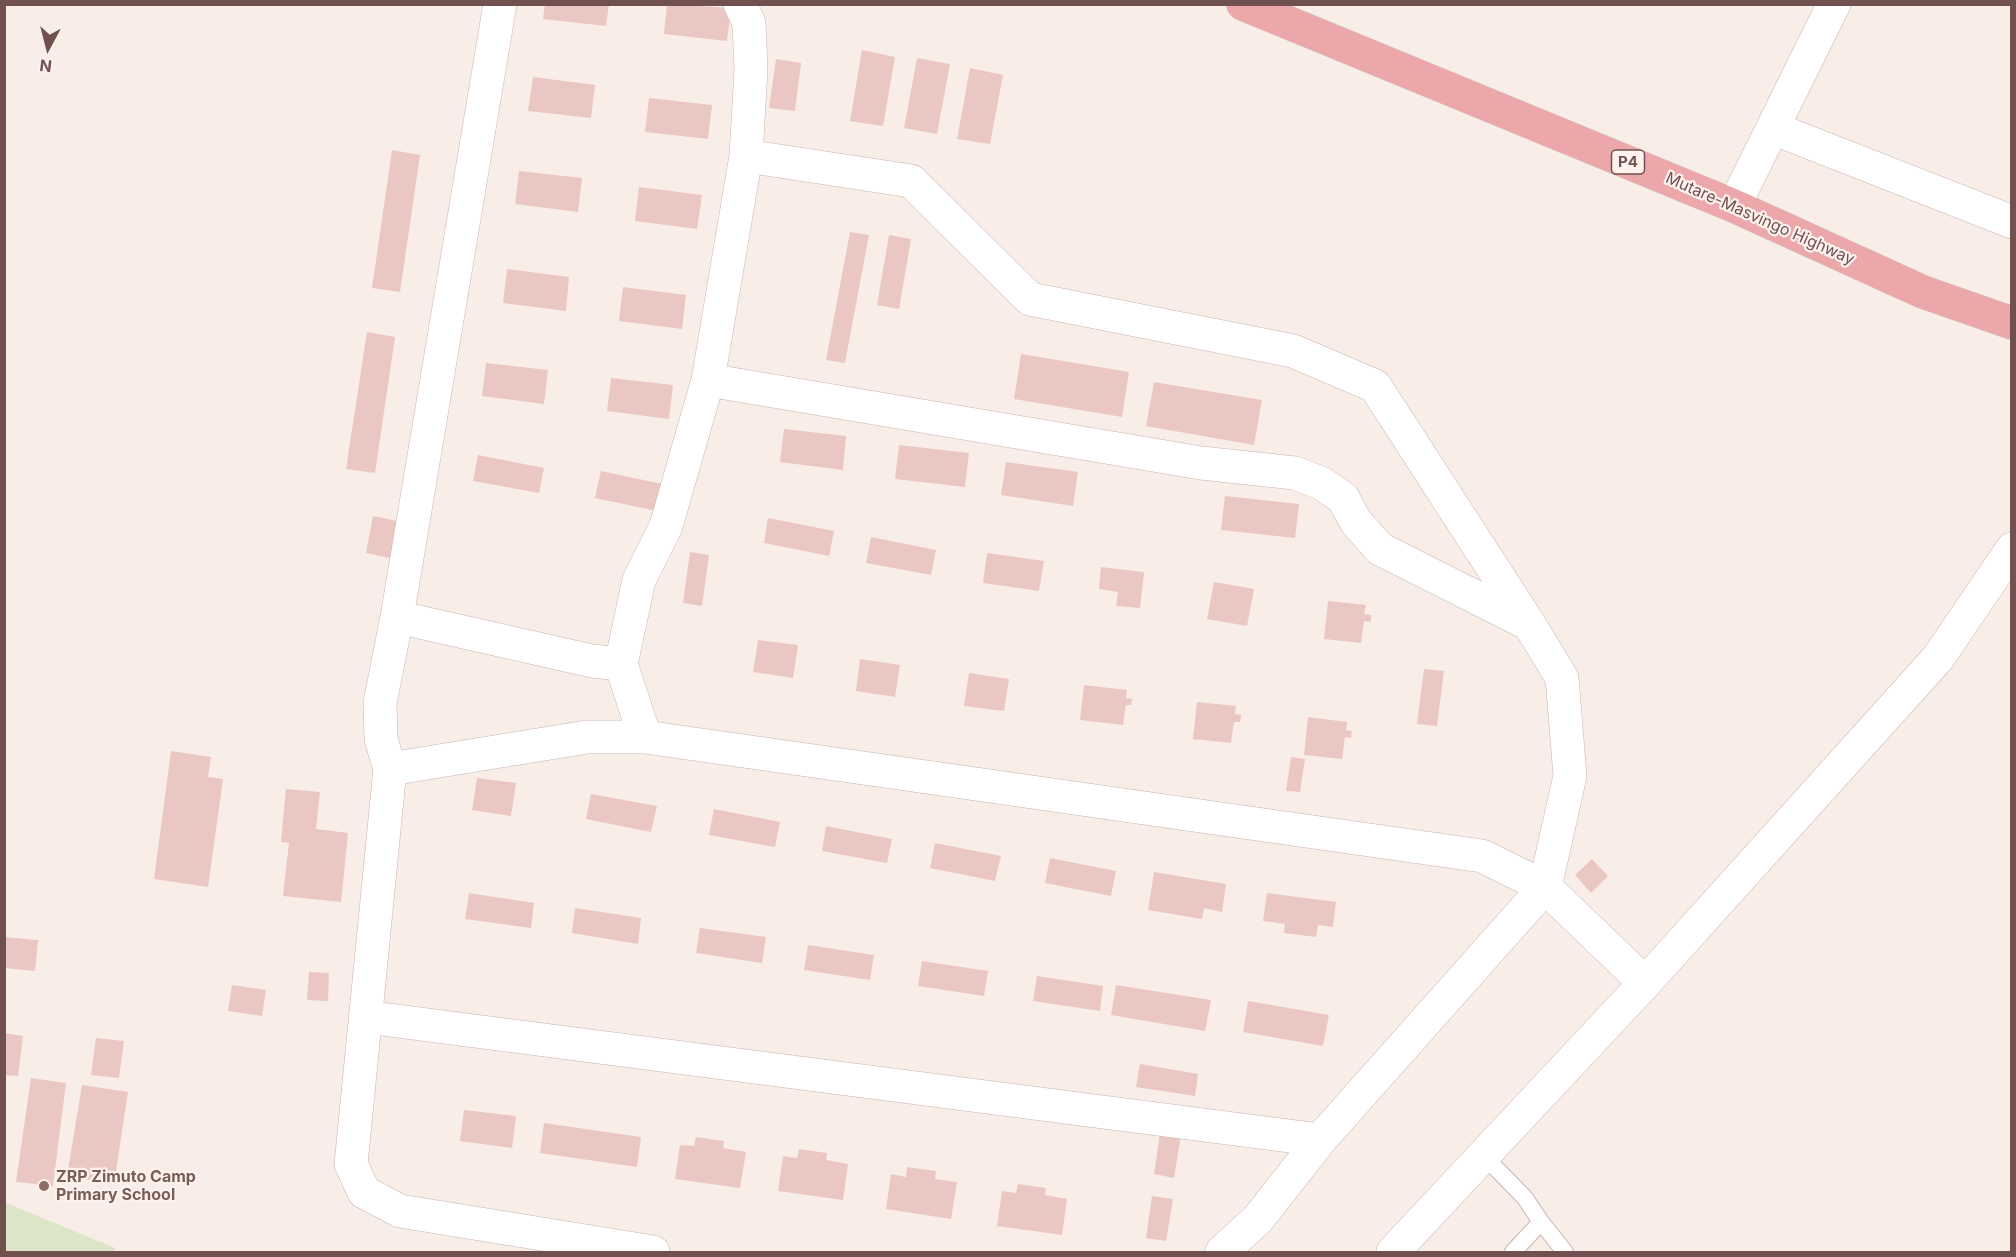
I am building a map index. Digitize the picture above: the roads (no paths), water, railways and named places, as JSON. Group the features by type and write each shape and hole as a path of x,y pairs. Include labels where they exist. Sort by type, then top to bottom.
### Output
{"highway":[{"name":"Mutare-Masvingo Highway","path":"1243,4 1734,206 1923,292 2012,323"}],"street":[{"path":"500,4 397,617 380,703 381,739 390,769 351,1164 364,1192 400,1211 653,1252"},
{"path":"645,737 621,664 639,580 666,526 708,380 746,156 749,23 740,4"},
{"path":"1734,206 1834,4"},
{"path":"1774,129 2012,222"},
{"path":"746,156 911,181 1030,299 1293,351 1375,386 1562,678 1570,776 1545,887 1320,1140 1258,1220 1222,1252"},
{"path":"708,380 1201,463 1295,473 1321,483 1343,498 1356,522 1380,549 1529,624"},
{"path":"1393,1252 1645,983 1938,658 2012,549"},
{"path":"397,617 592,661 621,664"},
{"path":"390,769 587,737 645,737 1482,856 1545,887 1645,983"},
{"path":"366,1017 1320,1140"}],"lane":[{"path":"1484,1156 1525,1198 1565,1252"},
{"path":"1513,1252 1541,1222"}],"place":[{"name":"ZRP Zimuto Camp Primary School","path":"44,1186"}]}
